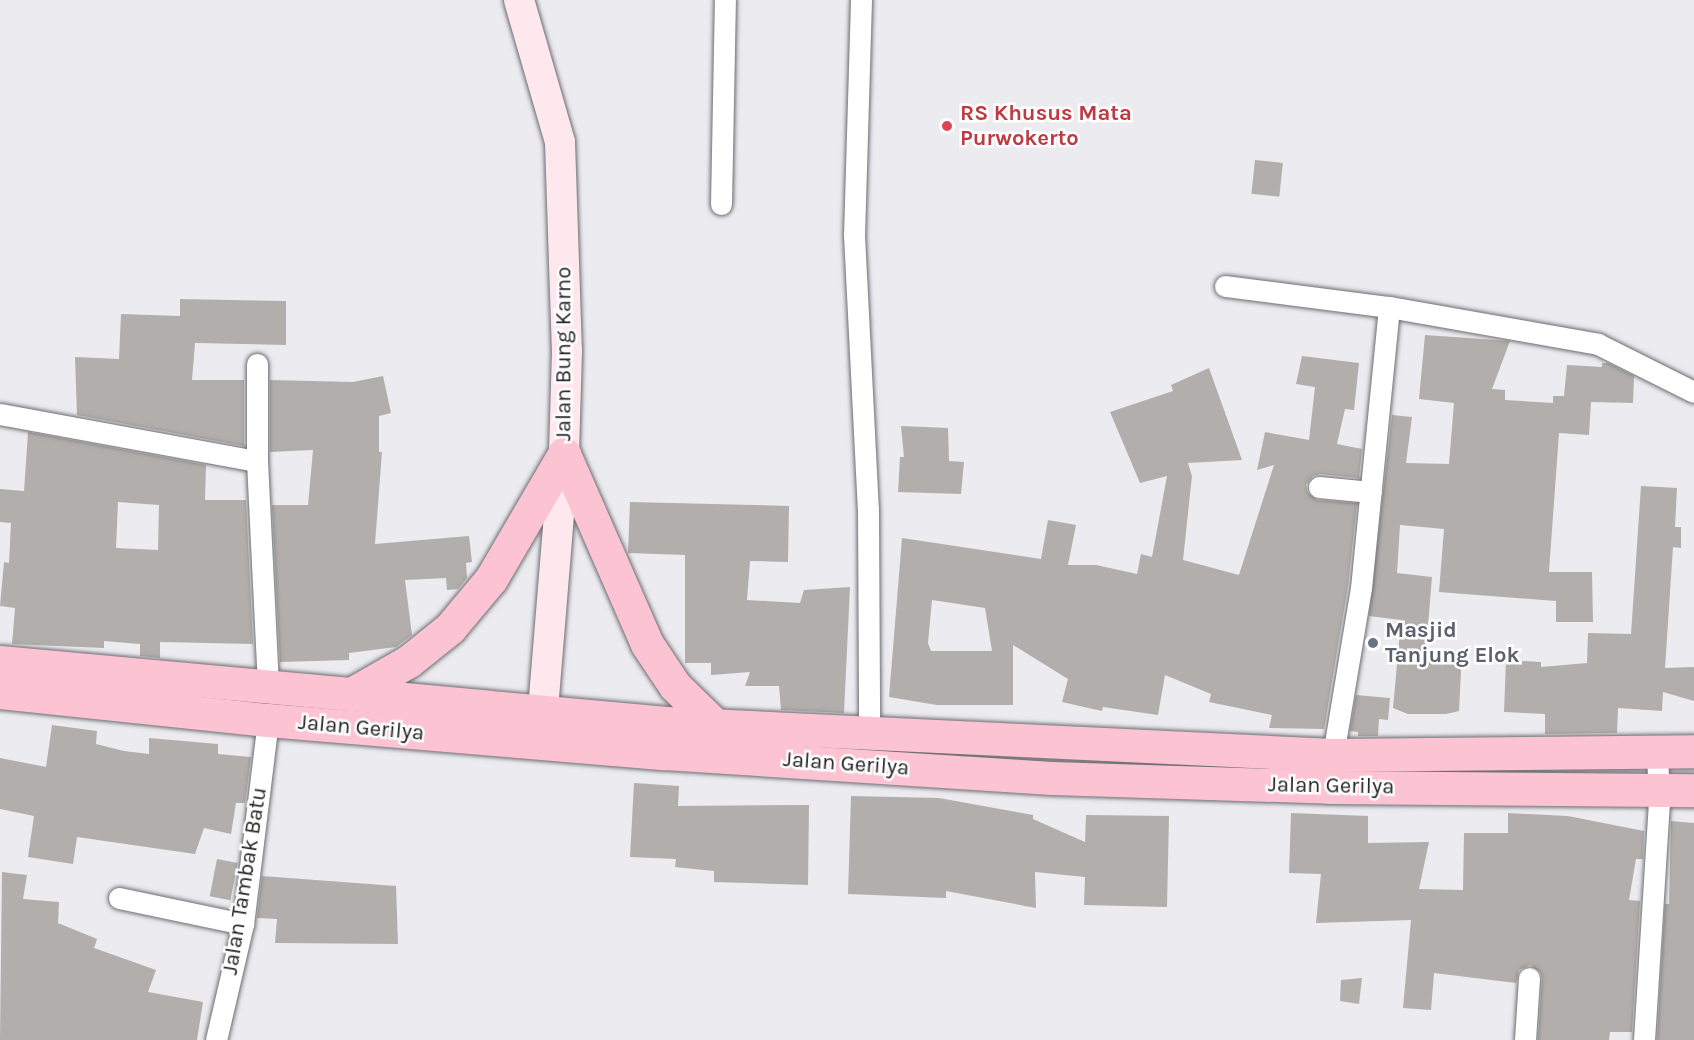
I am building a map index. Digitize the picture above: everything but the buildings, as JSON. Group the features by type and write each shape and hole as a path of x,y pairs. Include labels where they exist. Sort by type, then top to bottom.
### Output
{"highway":[{"path":"352,693 409,661 450,627 491,579 564,454"},
{"path":"564,454 647,644 675,686 715,725"},
{"name":"Jalan Gerilya","path":"0,662 543,712 665,738 715,725 1333,755 1694,751"},
{"name":"Jalan Gerilya","path":"0,692 268,720 665,738 1051,778 1330,787 1694,790"}],"main road":[{"name":"Jalan Bung Karno","path":"519,0 560,142 567,351 564,454 543,712"}],"street":[{"path":"721,204 725,0"},
{"path":"861,0 854,235 868,509 869,733"},
{"path":"1225,286 1389,307 1598,344 1694,392"},
{"path":"1333,755 1361,588 1389,307"},
{"path":"257,364 257,461 268,685"},
{"path":"0,414 257,461"},
{"path":"1319,487 1371,492"},
{"name":"Jalan Tambak Batu","path":"216,1040 243,924 268,720"},
{"path":"1644,1040 1659,791 1657,751"},
{"path":"118,898 243,924"},
{"path":"1525,1040 1529,978"}],"place":[{"name":"RS Khusus Mata Purwokerto","path":"947,126"},
{"name":"Masjid Tanjung Elok","path":"1373,643"}]}
